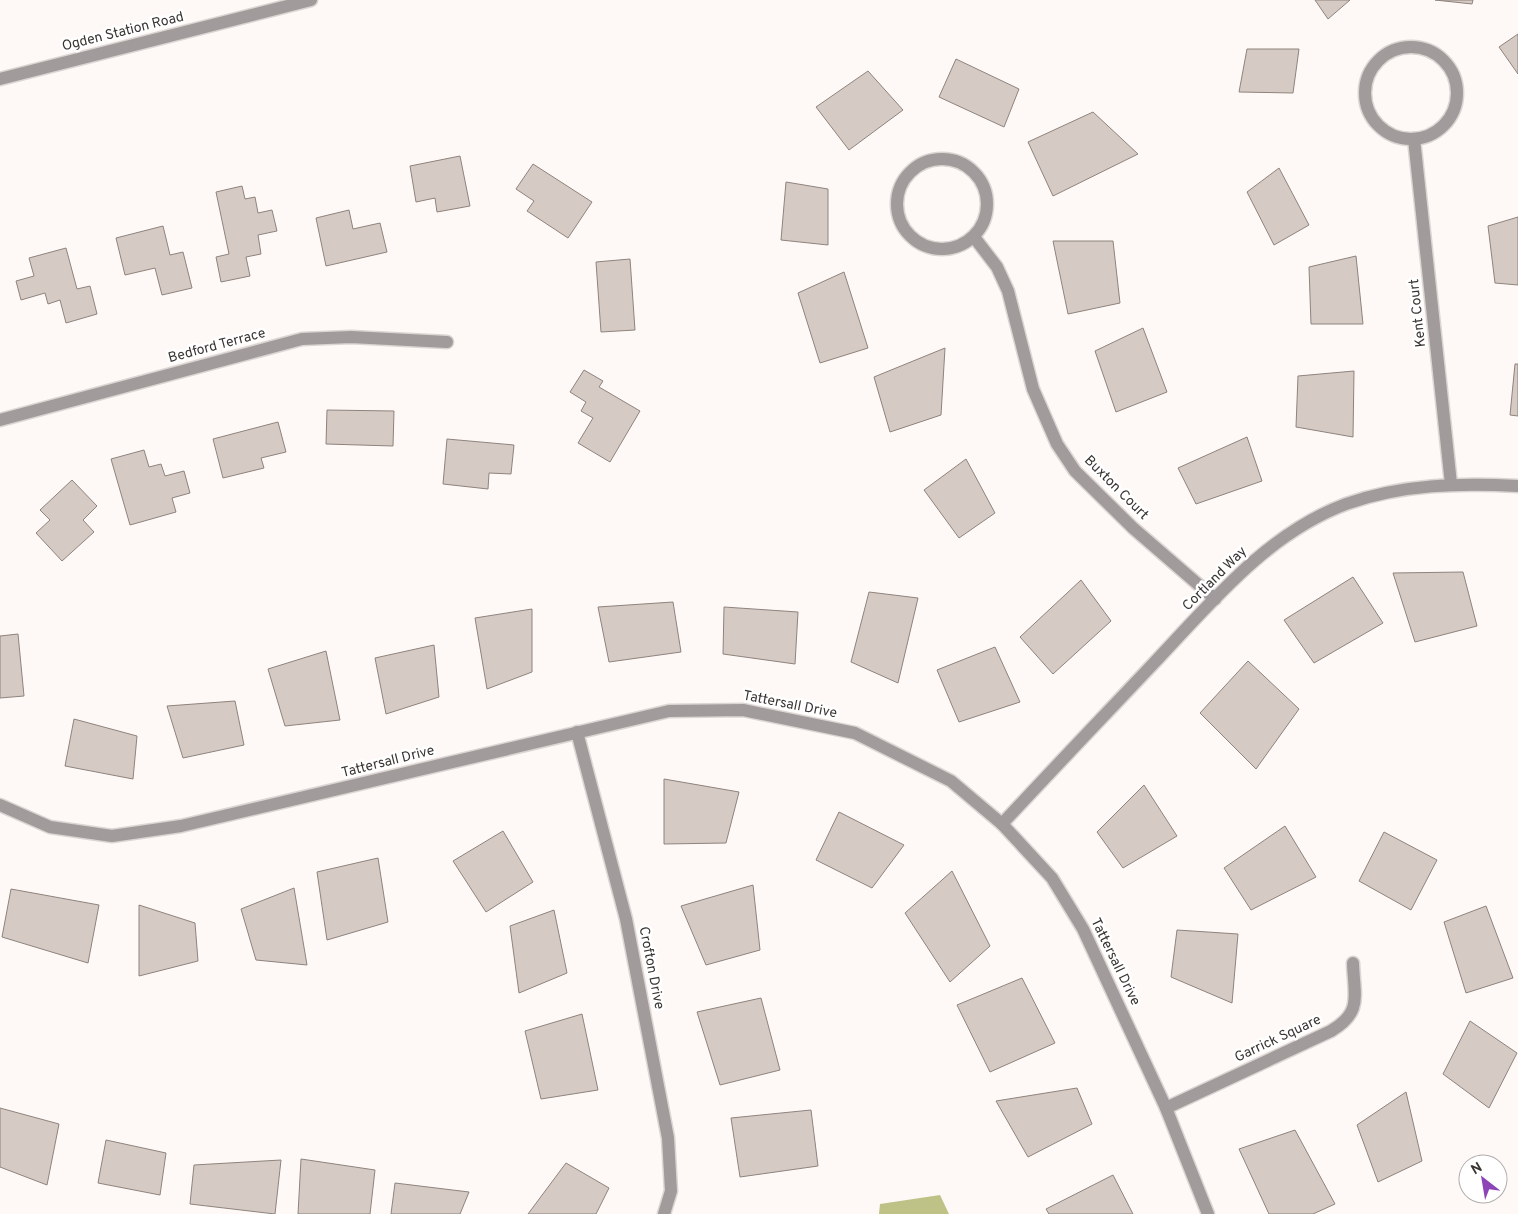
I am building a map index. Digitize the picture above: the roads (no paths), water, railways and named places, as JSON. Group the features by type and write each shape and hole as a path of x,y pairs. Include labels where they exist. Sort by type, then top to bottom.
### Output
{"street":[{"name":"Ogden Station Road","path":"0,79 311,0"},
{"path":"1408,46 1424,48 1438,55 1449,66 1456,81 1458,98 1453,113 1444,126 1430,136 1414,139 1398,138 1383,131 1371,117 1365,102 1365,86 1370,70 1380,58 1394,49 1408,46"},
{"name":"Kent Court","path":"1414,139 1451,484"},
{"path":"942,158 957,161 971,169 982,181 987,196 988,212 982,227 974,237 958,247 942,250 926,248 908,235 900,221 896,206 899,190 906,176 918,165 942,158"},
{"name":"Buxton Court","path":"974,237 996,267 1008,290 1033,389 1057,444 1075,471 1096,494 1215,599"},
{"name":"Bedford Terrace","path":"0,420 302,339 351,337 447,342"},
{"name":"Cortland Way","path":"1002,824 1215,599 1283,537 1314,519 1374,495 1451,484 1518,486"},
{"name":"Tattersall Drive","path":"0,805 50,827 112,836 181,826 669,711 744,710 855,733 951,781 1002,824 1052,878 1083,929 1166,1108 1208,1214"},
{"name":"Crofton Drive","path":"576,732 626,919 668,1138 671,1192 664,1214"},
{"name":"Garrick Square","path":"1166,1108 1331,1032 1346,1022 1355,1008 1352,963"}]}
